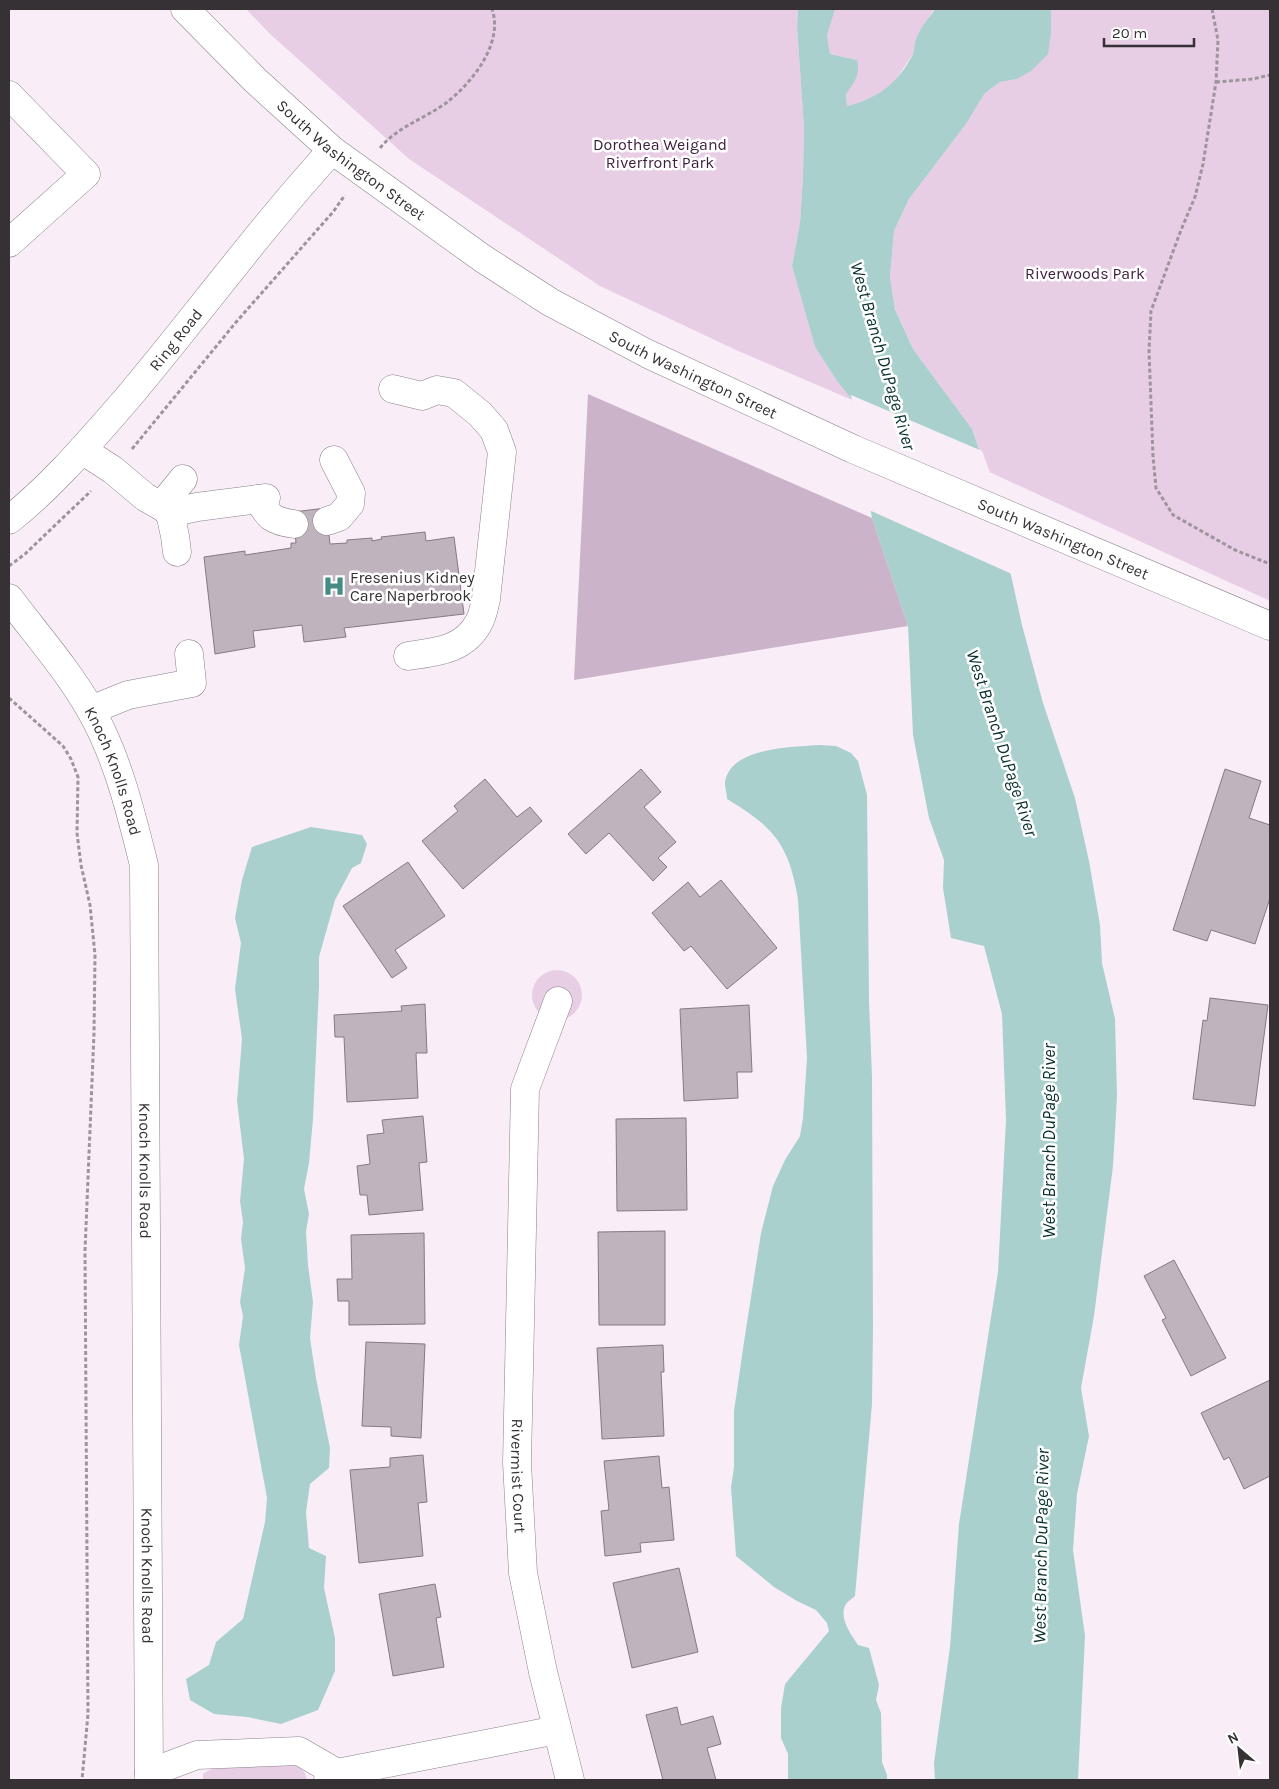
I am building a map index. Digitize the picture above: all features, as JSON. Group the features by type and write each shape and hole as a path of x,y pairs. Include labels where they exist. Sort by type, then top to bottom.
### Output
{"street":[{"name":"South Washington Street","path":"185,9 255,80 332,150 482,258 550,302 648,354 854,449 1270,626"},
{"path":"9,243 86,174 14,112"},
{"name":"Ring Road","path":"9,520 54,480 82,450 145,377 290,196 332,150"},
{"path":"393,389 422,396 437,390 454,393 480,414 494,430 502,452 486,599 480,621 468,638 443,651 408,656"},
{"path":"82,450 113,470 145,497 165,510 175,536 177,552"},
{"path":"328,521 339,517 350,504 351,493 334,460"},
{"path":"165,510 184,480"},
{"path":"165,510 262,499 267,515 282,523 294,524"},
{"name":"Knoch Knolls Road","path":"9,598 74,684 91,710 113,758 128,800 144,864 152,1778"},
{"path":"91,710 128,695 192,683 189,654"},
{"name":"Rivermist Court","path":"558,1001 525,1089 517,1463 523,1573 556,1730 570,1780"},
{"path":"152,1778 197,1754 299,1751 332,1777 556,1730"}],"path":[{"path":"9,566 25,554 113,470 132,449 237,321 332,212 388,138 446,103 476,71 484,60 494,36 492,9"},
{"path":"1212,9 1218,40 1216,82 1203,164 1195,197 1180,230 1151,311 1149,351 1156,488 1173,515 1235,550 1270,564"},
{"path":"1216,82 1270,75"},
{"path":"9,698 63,746 78,777 77,833 81,864 90,905 95,955 94,1033 85,1251 88,1714 82,1780"}],"green space":[{"name":"Dorothea Weigand Riverfront Park","path":"246,9 798,9 797,27 804,128 803,174 800,223 792,266 815,347 852,400 736,350 600,286 409,159 269,33"},
{"path":"834,9 934,9 916,39 914,52 897,78 881,94 847,106 846,94 857,60 830,54 827,35"},
{"name":"Riverwoods Park","path":"1051,9 1270,9 1270,601 987,471 972,429 913,349 895,308 890,277 894,231 909,199 966,124 985,93 1000,82 1017,79 1051,33"},
{"path":"557,970 571,974 578,981 582,995 578,1009 571,1016 557,1020 543,1016 536,1009 532,995 536,981 543,974"},
{"path":"289,1764 301,1769 307,1780 203,1780 203,1774 211,1769"}],"shaded area":[{"path":"588,394 872,518 908,626 574,680"}],"water":[{"name":"West Branch DuPage River","path":"798,9 835,9 827,35 830,54 857,60 858,65 856,78 846,94 847,106 869,99 894,81 913,54 915,41 935,9 1051,9 1051,33 1048,54 1031,71 1017,79 1000,82 985,93 966,124 909,199 894,231 890,277 895,309 913,349 972,429 991,484 1022,625 1043,703 1075,798 1089,861 1100,925 1102,963 1115,1019 1117,1096 1113,1166 1094,1316 1081,1388 1089,1436 1077,1494 1073,1550 1085,1636 1078,1780 935,1780 934,1763 950,1647 959,1524 998,1272 1006,1120 1002,1014 984,946 951,938 943,888 944,860 929,818 913,735 908,626 872,518 852,400 815,347 792,266 800,223 803,174 804,128 797,27"},
{"path":"820,745 836,746 851,753 858,761 867,795 869,1000 872,1077 872,1404 855,1596 846,1604 844,1620 858,1645 869,1648 879,1685 876,1700 881,1713 882,1762 887,1780 788,1780 788,1754 781,1738 781,1708 785,1684 829,1631 827,1623 816,1610 774,1587 736,1556 731,1487 734,1467 734,1411 761,1233 773,1186 785,1160 800,1136 807,1058 798,899 790,865 777,839 768,829 757,819 727,799 725,783 729,771 738,762 750,756 779,748"},
{"path":"311,827 362,835 367,844 361,863 352,868 335,900 319,957 313,1119 309,1163 304,1189 309,1214 306,1231 313,1302 310,1338 330,1448 329,1468 310,1484 306,1512 309,1548 326,1556 324,1588 335,1638 335,1671 318,1710 281,1724 247,1717 214,1714 190,1700 186,1679 209,1665 216,1642 243,1619 265,1522 267,1498 239,1345 243,1316 240,1302 245,1268 241,1239 243,1222 240,1201 244,1159 237,1101 242,1039 235,989 241,943 235,918 242,880 252,847"}],"pier":[{"path":"851,395 982,451 994,483 1014,575 869,510"}],"building":[{"name":"Fresenius Kidney Care Naperbrook","path":"326,508 330,544 347,543 347,540 372,538 372,541 382,539 381,537 425,532 426,541 454,537 464,614 344,628 346,637 304,642 302,625 253,631 255,647 215,654 204,557 245,551 245,555 291,548 291,543 296,543 293,512"},
{"path":"641,769 661,792 644,807 676,842 658,858 667,867 653,881 609,833 586,854 568,834"},
{"path":"1225,769 1261,781 1249,818 1270,825 1270,898 1255,944 1211,930 1207,941 1173,930"},
{"path":"485,779 517,817 530,807 542,821 463,889 422,841 458,811 454,806"},
{"path":"408,862 445,916 395,950 407,968 392,978 343,906"},
{"path":"721,880 777,948 727,989 691,946 684,951 652,913 688,882 700,897"},
{"path":"1210,998 1268,1005 1255,1106 1193,1099 1203,1020 1207,1021"},
{"path":"425,1004 427,1053 416,1053 418,1098 347,1102 344,1037 335,1037 334,1015 402,1011 401,1006"},
{"path":"749,1005 752,1072 737,1072 738,1098 684,1101 680,1009"},
{"path":"423,1116 427,1162 419,1163 423,1210 369,1215 367,1195 360,1195 357,1166 370,1164 367,1135 384,1133 382,1120"},
{"path":"686,1118 687,1210 617,1211 616,1119"},
{"path":"665,1231 665,1325 599,1325 598,1232"},
{"path":"424,1233 425,1324 349,1325 349,1301 338,1301 337,1279 352,1279 351,1235"},
{"path":"1174,1260 1226,1358 1191,1376 1162,1320 1166,1318 1144,1276"},
{"path":"366,1342 425,1344 421,1438 391,1436 391,1427 362,1426"},
{"path":"663,1345 664,1372 661,1372 664,1436 602,1439 597,1348"},
{"path":"1270,1380 1270,1476 1244,1489 1229,1457 1224,1460 1201,1413"},
{"path":"423,1455 427,1502 418,1503 423,1556 359,1563 350,1470 390,1467 390,1458"},
{"path":"659,1456 662,1488 669,1487 674,1540 640,1543 641,1552 605,1556 601,1511 609,1510 604,1461"},
{"path":"679,1568 698,1652 632,1668 613,1583"},
{"path":"435,1584 441,1617 436,1618 444,1667 393,1676 379,1594"},
{"path":"677,1707 681,1725 713,1716 721,1744 707,1748 716,1780 663,1780 646,1715"}],"place":[{"name":"Fresenius Kidney Care Naperbrook","path":"334,586"}]}
